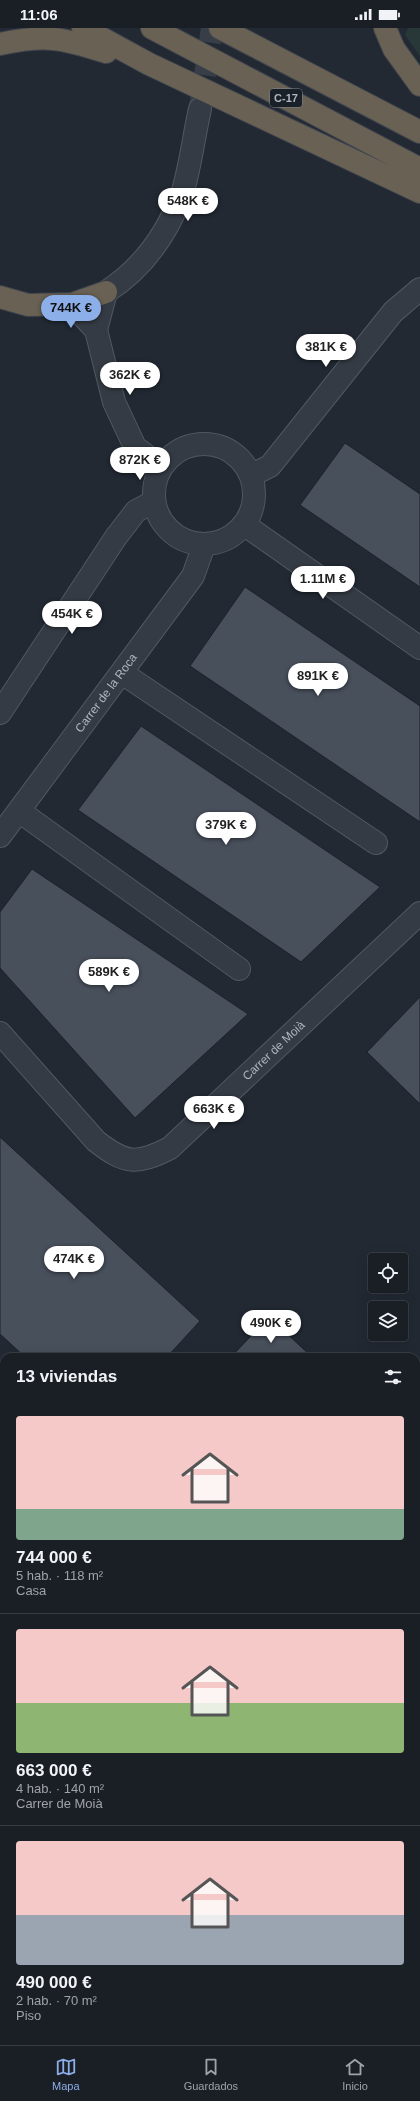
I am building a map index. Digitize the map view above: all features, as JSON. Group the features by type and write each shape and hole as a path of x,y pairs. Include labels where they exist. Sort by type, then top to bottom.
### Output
{"highway":[{"path":"83,28 149,64 420,192"},
{"name":"C-17","path":"152,28 420,169"},
{"name":"C-17","path":"220,28 420,132"},
{"path":"385,28 394,49 420,85"},
{"path":"0,44 39,37 66,39 149,64"},
{"path":"0,297 28,304 72,304 106,292"}],"street":[{"path":"96,330 106,292 126,279 143,261 171,218 182,192 200,109"},
{"path":"252,475 270,466 393,312 420,289"},
{"path":"72,304 96,330 114,402 136,447 160,466"},
{"path":"190,444 216,444 239,456 252,475 255,497 245,525 225,541 204,545 180,540 159,520 153,502 160,466 190,444"},
{"path":"0,713 116,537 136,511 153,502"},
{"path":"245,525 420,648"},
{"name":"Carrer de la Roca","path":"0,836 193,576 204,545"},
{"path":"122,672 376,843"},
{"path":"19,811 239,969"},
{"name":"Carrer de Moià","path":"0,1033 96,1141 111,1153 129,1160 149,1159 170,1148 420,913"}],"shaded area":[{"path":"408,28 420,28 420,56 405,35"}],"building":[{"path":"345,443 420,494 420,587 300,505"},
{"path":"245,587 420,706 420,822 190,666"},
{"path":"141,726 380,887 301,962 78,810"},
{"path":"32,869 248,1014 135,1118 0,968 0,912"},
{"path":"420,997 420,1104 367,1052"},
{"path":"0,1137 200,1321 171,1353 21,1353 0,1334"},
{"path":"269,1317 308,1353 235,1353"}],"tunnel":[{"path":"200,108 212,28"}]}
